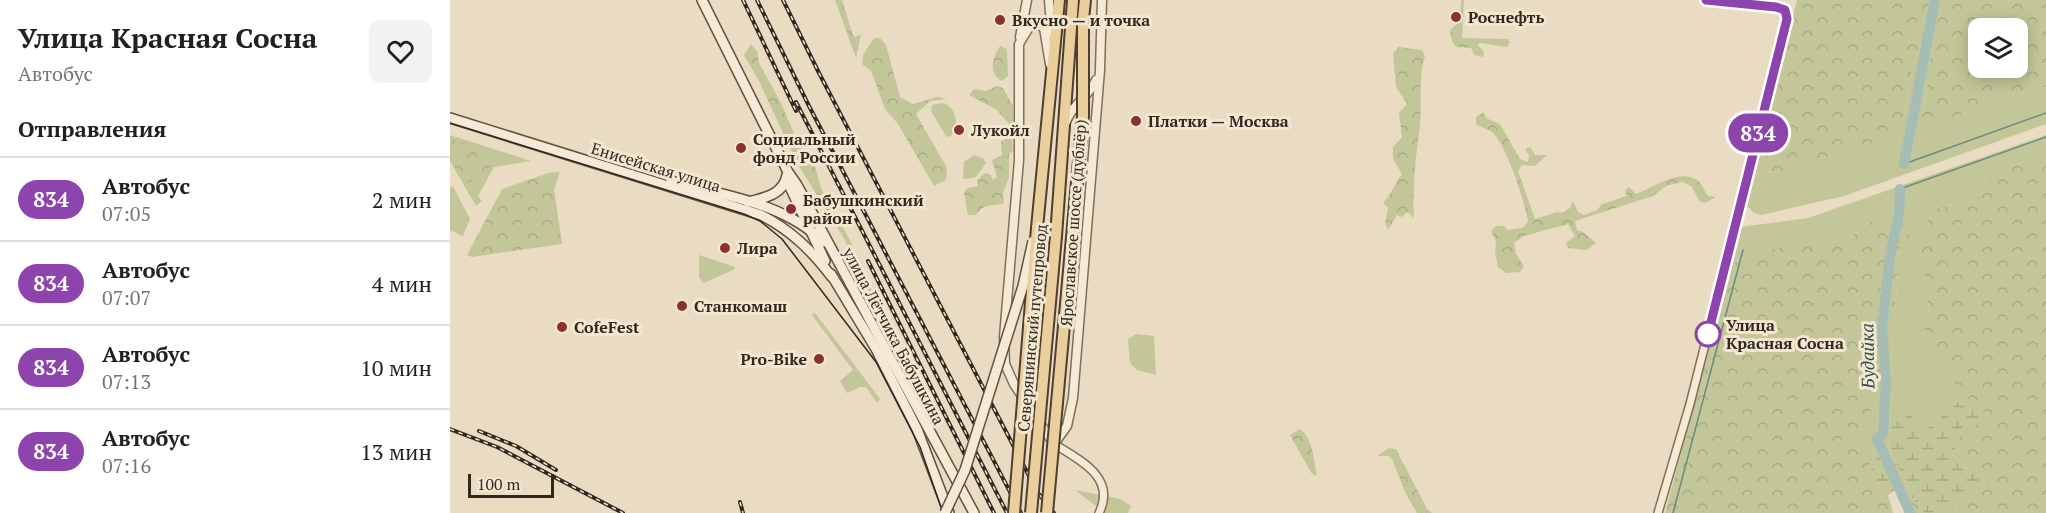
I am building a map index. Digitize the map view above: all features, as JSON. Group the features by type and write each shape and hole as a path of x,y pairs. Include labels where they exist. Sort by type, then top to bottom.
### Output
{"main road":[{"name":"улица Лётчика Бабушкина","path":"702,0 788,172 974,513"},
{"name":"Северянинский путепровод","path":"1014,513 1043,146 1059,0"},
{"name":"Северянинский путепровод","path":"1031,513 1073,0"},
{"path":"1047,513 1083,116 1085,0"},
{"name":"Енисейская улица","path":"450,113 748,202 788,217 809,229 829,248"},
{"name":"Енисейская улица","path":"450,118 761,215 781,225 801,241 832,277"},
{"name":"улица Лётчика Бабушкина","path":"788,172 790,187 832,277 876,349 917,429 947,513"},
{"path":"748,202 765,198 780,190 786,184 788,172"},
{"path":"947,513 965,470 1023,286 1037,228"}],"street":[{"path":"1028,0 1019,44 1019,160 1004,350 1005,364 1014,384 1058,446 1086,465 1101,480 1104,492 1099,513"},
{"path":"1049,0 1053,51"},
{"name":"Ярославское шоссе (дублёр)","path":"1058,446 1067,426 1073,398 1100,70 1102,0"},
{"path":"1658,513 1692,394 1787,19 1785,10 1776,7 1706,0"},
{"path":"1019,44 1030,26 1037,24 1044,28 1051,70"},
{"path":"1064,128 1074,106 1092,90 1100,70"}],"green space":[{"path":"835,0 842,0 853,35 855,37 861,34 856,58"},
{"path":"1461,0 1464,0 1462,38 1508,39 1510,42 1507,47 1480,43 1477,45 1483,50 1484,57 1474,55 1471,48 1456,47 1450,30 1460,21"},
{"path":"1797,0 2046,0 2046,87 1996,97 1958,116 1930,125 1922,117 1929,73 1933,12 1912,67 1903,122 1898,134 1886,142 1854,146 1789,172 1755,173 1752,171"},
{"path":"1934,9 1929,73 1922,117 1958,116 1996,97 2046,87 2046,124 1844,196 1761,215 1754,213 1747,206 1755,173 1789,172 1854,146 1886,142 1903,122 1912,67"},
{"path":"874,38 880,38 886,45 900,97 913,104 937,97 947,99 930,101 916,114 947,168 946,180 934,186 898,124 885,109 871,71 862,64 863,55"},
{"path":"751,44 757,51 759,63 781,103 798,143 816,169 821,188 851,242 857,263 888,321 887,327 882,324 861,284 845,240 797,163 759,81 744,55"},
{"path":"1000,46 1007,49 1008,76 1002,81 994,74 993,69 995,55"},
{"path":"1399,47 1422,50 1425,56 1414,183 1414,218 1407,212 1402,217 1397,215 1388,230 1385,223 1388,208 1383,203 1402,174 1393,159 1393,147 1402,137 1399,113 1407,104 1396,87 1393,53"},
{"path":"997,86 1003,88 1013,106 1013,121 1010,125 997,110 969,95 974,89 986,91"},
{"path":"941,103 954,112 956,122 950,137 946,136 931,111 932,105"},
{"path":"1484,112 1486,118 1500,124 1520,159 1528,162 1529,155 1525,149 1530,147 1535,155 1547,155 1535,166 1522,165 1518,171 1535,219 1557,212 1562,213 1570,208 1573,201 1578,212 1584,215 1597,210 1602,204 1627,196 1625,191 1629,187 1636,194 1666,180 1683,176 1697,180 1708,196 1715,197 1706,203 1700,202 1691,186 1682,182 1666,186 1653,196 1575,221 1577,230 1596,243 1587,250 1568,248 1566,243 1575,236 1568,224 1524,236 1514,243 1516,254 1524,266 1520,272 1506,273 1498,267 1495,253 1496,241 1491,231 1496,226 1504,226 1507,230 1523,228 1528,221 1519,186 1508,158 1495,135 1476,124 1476,117"},
{"path":"450,135 531,161 494,167 478,196 482,201 476,206 450,161"},
{"path":"2046,135 2046,154 1984,177 1988,191 1935,210 1918,233 1929,309 1922,341 1941,361 1963,398 1921,434 1912,416 1891,416 1888,445 1881,444 1877,450 1866,453 1860,428 1878,400 1878,378 1890,373 1900,246 1892,235 1871,221 1839,246 1784,246 1732,263 1741,227 1808,218"},
{"path":"450,138 472,147 491,150 495,155 492,165 483,172 479,172 470,183 464,182 454,165"},
{"path":"1012,139 1013,151 1009,154 1009,177 1003,193 1004,203 982,208 976,215 968,215 964,193 967,188 978,186 977,180 985,173 991,175 993,180 997,177 992,160 1002,155 1001,142"},
{"path":"2046,154 2046,513 1952,513 1960,497 1973,495 1968,470 1953,455 1962,428 1986,421 1980,403 1963,398 1941,361 1922,341 1929,309 1918,233 1935,210 1988,191 1984,177"},
{"path":"974,155 983,158 986,163 976,177 963,178 964,162"},
{"path":"560,172 554,189 562,244 472,257 467,255 502,189 548,173"},
{"path":"453,186 470,219 463,236 450,230 450,188"},
{"path":"1907,205 1910,243 1900,246 1890,373 1878,378 1878,400 1860,428 1873,475 1888,495 1893,513 1665,513 1732,263 1784,246 1839,246 1871,221 1881,224 1892,235 1897,211"},
{"path":"699,255 735,267 735,269 704,283 699,278"},
{"path":"815,313 880,399 877,403 866,387 860,387 847,393 840,381 853,370 812,315"},
{"path":"1136,334 1154,336 1156,375 1137,370 1130,363 1128,339"},
{"path":"1963,398 1980,403 1987,422 1962,428 1953,455 1967,470 1979,466 1990,484 1973,495 1960,497 1952,513 1924,513 1912,497 1888,445 1891,416 1902,408 1912,416 1921,434"},
{"path":"1300,429 1308,438 1317,476 1312,474 1290,435"},
{"path":"1881,444 1888,445 1912,497 1924,513 1906,513 1877,450"},
{"path":"1389,448 1396,449 1427,509 1432,513 1417,513 1405,492 1392,459 1389,456 1377,456"},
{"path":"1877,450 1895,490 1888,495 1873,475 1866,453"},
{"path":"1075,490 1120,499 1131,506 1128,513 1105,513"}],"waterway":[{"name":"Будайка","path":"1904,164 1935,0"},
{"path":"1904,164 2046,113"},
{"path":"1900,189 2046,137"},
{"name":"Будайка","path":"1900,189 1899,215 1890,256 1882,328 1886,381 1883,434 1877,439 1910,513"},
{"path":"1673,513 1743,250"}],"tram line":[{"path":"450,123 744,214 760,221 782,239 876,362 920,447 943,513"}],"railway":[{"path":"743,0 796,111"},
{"path":"757,0 809,106 1021,513"},
{"path":"783,0 1038,493 1054,513"},
{"path":"796,102 1007,513"},
{"path":"868,261 994,513"},
{"path":"450,429 497,447 623,513"},
{"path":"479,431 516,446 556,470"},
{"path":"740,502 743,513"}],"bus line":[{"name":"834","path":"1706,0 1782,8 1787,14 1786,26 1708,334"}],"place":[{"name":"Роснефть","path":"1456,17"},
{"name":"Вкусно — и точка","path":"1000,20"},
{"name":"Платки — Москва","path":"1136,121"},
{"name":"Лукойл","path":"959,130"},
{"name":"Социальный фонд России","path":"741,148"},
{"name":"Бабушкинский район","path":"791,209"},
{"name":"Лира","path":"725,248"},
{"name":"Станкомаш","path":"682,306"},
{"name":"CofeFest","path":"562,327"},
{"name":"Улица Красная Сосна","path":"1708,334"},
{"name":"Pro-Bike","path":"819,359"}]}
